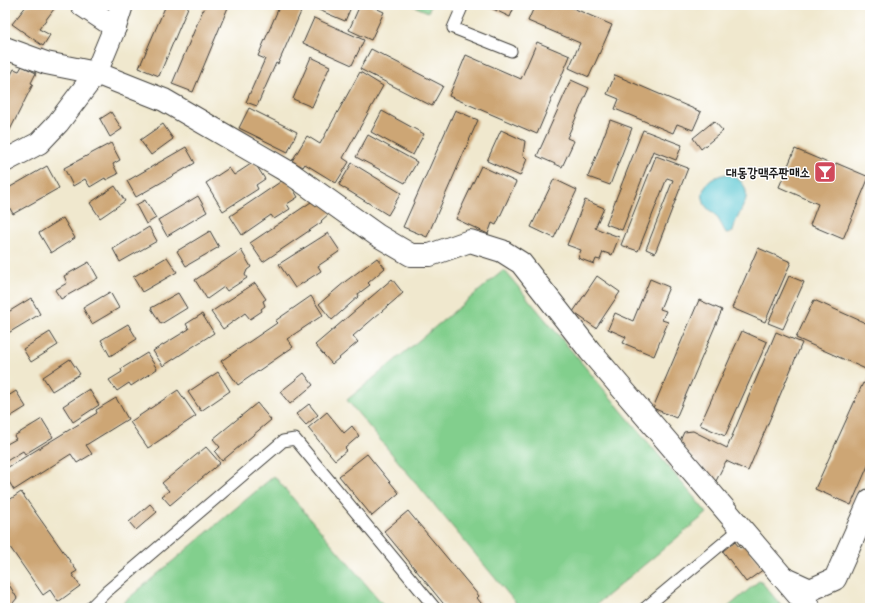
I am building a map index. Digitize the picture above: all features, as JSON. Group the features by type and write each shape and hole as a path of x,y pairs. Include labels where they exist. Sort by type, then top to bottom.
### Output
{"street":[{"path":"82,5 115,27"},
{"path":"5,161 39,143 58,124 96,73 115,27 122,5"},
{"path":"5,48 46,63 96,73 164,100 290,173 377,235 411,255 430,255 470,241 502,251 515,259 521,264 590,351 809,608"},
{"path":"785,579 810,590 835,579 870,500"}],"lane":[{"path":"463,5 453,28 511,51"},
{"path":"90,608 106,592 283,441 295,439 435,608"},
{"path":"645,608 741,528"}],"green space":[{"path":"412,5 431,5 428,12"},
{"path":"504,270 707,513 592,608 520,608 347,400"},
{"path":"274,476 386,608 117,608"},
{"path":"760,580 783,608 727,608"}],"water":[{"path":"727,174 740,180 745,188 746,197 735,222 733,232 726,233 716,216 705,205 703,193 704,188 711,180"}],"building":[{"path":"27,5 57,5 39,29 50,35 43,46 12,24"},
{"path":"166,5 189,5 159,76 139,68"},
{"path":"205,5 229,5 193,92 172,84"},
{"path":"280,5 304,5 278,64 276,63 257,106 246,102 265,59 258,56"},
{"path":"307,5 352,5 345,21"},
{"path":"360,5 369,5 384,12 371,40 349,30"},
{"path":"492,5 515,5 510,17 491,8"},
{"path":"535,5 566,5 612,25 589,77 569,68 580,43 528,21"},
{"path":"314,18 364,40 352,65 303,43"},
{"path":"537,42 570,56 537,134 449,96 466,55 521,79"},
{"path":"371,49 443,86 432,106 360,69"},
{"path":"311,57 330,66 312,107 293,99"},
{"path":"22,66 36,73 31,83 33,84 5,140 5,86 14,69 19,71"},
{"path":"360,72 383,86 343,158 349,162 336,183 305,164 303,167 292,161 307,136 320,144"},
{"path":"615,75 701,112 693,130 677,124 673,133 615,109 619,99 607,94"},
{"path":"571,80 589,88 567,138 574,141 562,167 537,156"},
{"path":"249,108 297,132 288,152 239,128"},
{"path":"455,110 478,120 427,237 403,227"},
{"path":"382,111 424,134 413,155 371,132"},
{"path":"111,112 122,129 110,137 100,119"},
{"path":"610,120 632,128 610,185 588,177"},
{"path":"714,121 723,131 701,149 693,138"},
{"path":"163,124 173,139 151,155 140,140"},
{"path":"501,130 525,141 523,155 527,159 520,176 487,161"},
{"path":"643,130 682,145 676,160 653,151 622,230 606,224"},
{"path":"368,135 417,162 405,183 356,157"},
{"path":"111,143 120,160 113,164 118,174 106,180 105,178 90,187 85,179 73,186 64,168"},
{"path":"186,147 195,163 136,197 127,181"},
{"path":"795,149 835,166 836,163 869,177 843,239 810,225 818,204 779,187"},
{"path":"656,156 688,168 655,253 646,249 673,180 667,178 638,251 621,245"},
{"path":"254,162 265,179 256,185 258,189 223,211 206,183 229,168 234,175"},
{"path":"352,163 401,193 388,215 339,185"},
{"path":"47,166 59,188 13,214 5,199 5,190"},
{"path":"481,166 516,182 496,225 492,223 488,234 456,219"},
{"path":"286,178 298,197 287,204 290,209 274,219 271,215 242,235 230,216"},
{"path":"554,179 577,190 554,238 531,227"},
{"path":"115,186 125,201 100,218 90,203"},
{"path":"198,196 207,212 167,236 158,220"},
{"path":"317,198 331,212 321,221 322,222 263,262 250,243"},
{"path":"145,200 156,218 146,224 136,205"},
{"path":"585,200 604,208 595,228 619,237 612,255 603,252 600,260 596,259 594,264 578,258 581,250 567,245"},
{"path":"63,218 75,238 51,253 39,233"},
{"path":"149,227 157,241 120,262 113,249"},
{"path":"210,231 219,247 186,266 177,251"},
{"path":"328,233 340,251 318,266 321,271 295,288 279,264"},
{"path":"758,248 791,262 765,322 732,308"},
{"path":"241,250 251,267 247,270 245,275 247,278 227,291 224,287 207,299 195,280"},
{"path":"167,257 177,272 142,292 133,277"},
{"path":"377,258 385,268 368,283 370,285 358,294 359,296 332,320 319,304 346,281"},
{"path":"89,262 98,278 61,299 55,290 67,283 64,276"},
{"path":"597,276 620,292 596,328 573,312"},
{"path":"789,276 804,282 783,329 768,323"},
{"path":"392,279 403,293 353,336 358,342 332,364 315,345"},
{"path":"650,279 669,287 660,309 666,311 662,320 668,322 654,356 623,343 626,337 608,329 615,313 633,321"},
{"path":"255,283 266,299 263,301 265,306 261,309 262,311 250,319 245,313 223,329 211,312"},
{"path":"110,292 119,308 92,324 83,308"},
{"path":"178,293 187,308 161,324 151,308"},
{"path":"311,296 323,315 287,339 293,347 238,385 221,361 277,323 275,321"},
{"path":"31,298 40,314 5,335 5,314"},
{"path":"699,300 722,310 676,418 653,408"},
{"path":"814,300 870,325 870,371 796,338"},
{"path":"202,314 214,333 163,366 153,351 189,329 186,324"},
{"path":"128,324 137,339 110,356 101,340"},
{"path":"742,331 767,342 725,436 700,425"},
{"path":"50,332 58,345 31,362 23,349"},
{"path":"776,332 802,343 748,471 726,461 716,481 679,443 684,432 693,431 727,448"},
{"path":"147,353 157,369 131,386 129,383 117,391 109,380 122,372 121,369"},
{"path":"70,359 80,374 52,391 43,377"},
{"path":"218,372 230,391 201,411 188,392"},
{"path":"304,373 313,385 290,404 280,392"},
{"path":"870,375 870,461 851,505 815,489 863,383 866,384"},
{"path":"89,389 99,405 73,422 63,406"},
{"path":"178,390 196,416 148,448 130,422"},
{"path":"16,391 26,407 5,420 5,398"},
{"path":"116,398 128,419 86,445 92,454 77,463 71,454 14,490 5,475 5,469 97,413 96,410"},
{"path":"257,403 271,420 222,461 215,452 220,447 213,439"},
{"path":"309,404 318,415 306,425 296,414"},
{"path":"327,412 344,433 352,426 359,436 345,448 347,450 335,460 308,428"},
{"path":"42,419 53,437 25,454 23,451 5,462 5,441 7,444 16,439 14,436"},
{"path":"206,447 220,463 170,505 162,496 169,491 162,483"},
{"path":"367,454 399,493 372,516 339,476"},
{"path":"21,492 77,571 72,574 80,586 58,602 50,590 43,595 5,540 5,503"},
{"path":"150,504 157,512 136,530 129,522"},
{"path":"408,511 479,596 477,598 485,608 447,608 384,531"},
{"path":"734,541 740,548 745,544 764,569 746,582 722,550"},
{"path":"5,578 17,598 9,608 5,608"}],"place":[{"name":"대동강맥주판매소","path":"825,172"}]}
